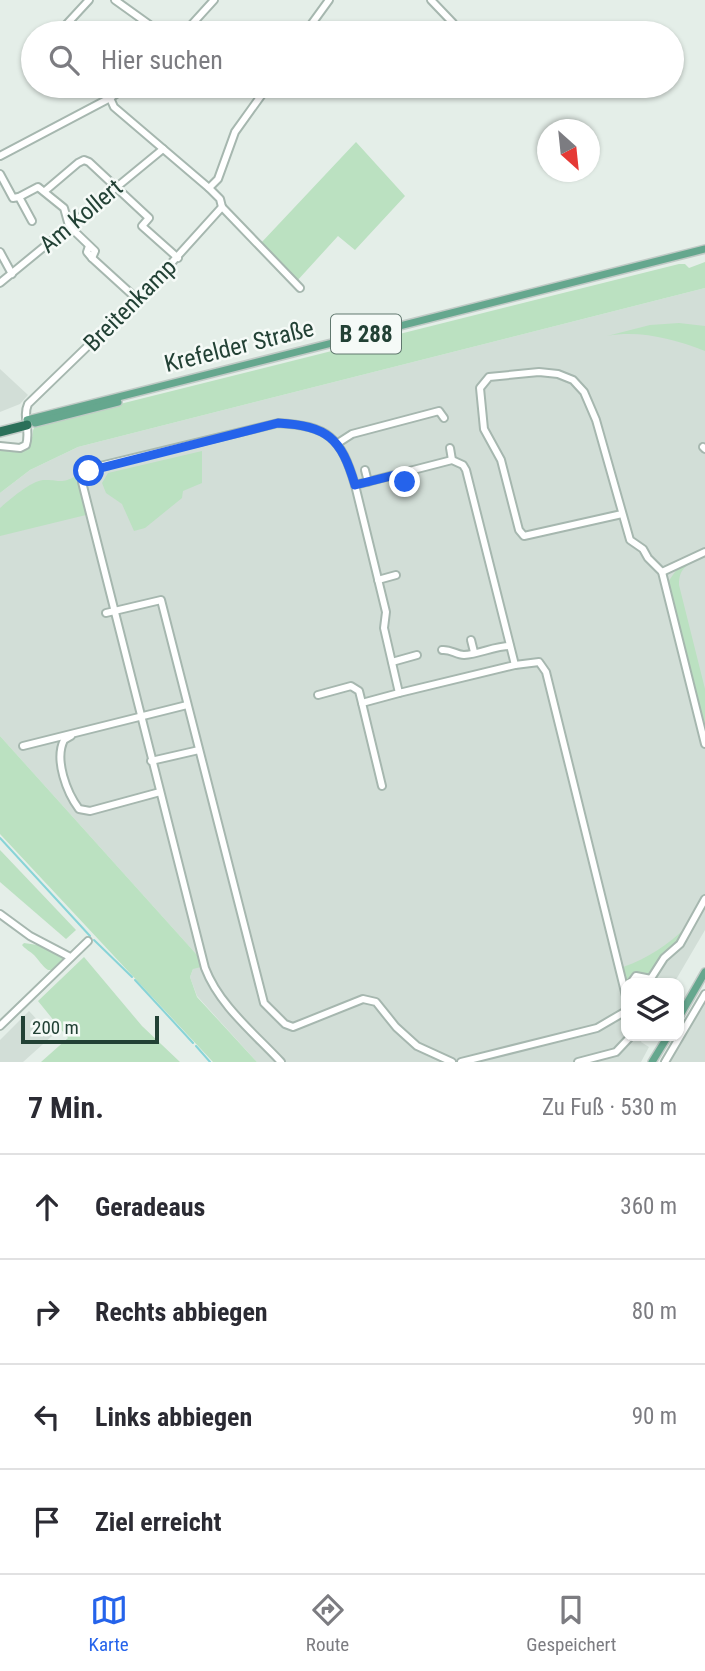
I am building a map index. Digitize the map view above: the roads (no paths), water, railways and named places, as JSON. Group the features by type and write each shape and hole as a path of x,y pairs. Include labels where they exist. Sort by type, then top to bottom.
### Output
{"highway":[{"name":"Krefelder Straße","path":"0,429 27,422"}],"main road":[{"name":"Krefelder Straße","path":"27,422 705,251"},
{"path":"684,1008 705,972"},
{"path":"652,1062 665,1041"}],"street":[{"path":"70,21 89,0"},
{"path":"115,0 144,21"},
{"path":"195,21 214,0"},
{"path":"314,21 329,0"},
{"path":"431,0 451,21"},
{"path":"0,156 110,98 114,107 209,188 220,199 222,207 300,288"},
{"path":"209,188 220,174 233,136 260,98"},
{"name":"Am Kollert","path":"0,284 163,149"},
{"path":"45,191 84,160 89,162 149,218 142,226 178,258"},
{"path":"1,177 13,198 35,188 45,191 64,208 69,226 95,251 92,258 137,299"},
{"path":"19,197 32,221"},
{"name":"Breitenkamp","path":"0,446 20,448 26,445 28,404 178,258 222,207"},
{"path":"0,252 12,274"},
{"path":"622,514 524,536 519,530 501,460 482,421 480,388 485,380 496,376 539,372 558,374 573,380 584,392 596,420 630,540 643,550 662,572 705,744"},
{"path":"338,443 439,411 444,418"},
{"path":"281,1062 224,1001 211,983 205,968 82,482 84,476 89,471 278,423 314,429 338,443 348,459 355,485 386,612 384,628 400,693"},
{"path":"450,448 452,460"},
{"path":"355,485 452,460 463,464 515,665"},
{"path":"428,467 430,476"},
{"path":"365,470 368,482"},
{"path":"403,473 405,482"},
{"path":"377,479 380,489"},
{"path":"662,572 705,552"},
{"path":"378,580 397,575"},
{"path":"106,613 161,600 264,1003 285,1024 293,1027 363,999 370,999 376,1002 396,1027 417,1046 452,1062"},
{"path":"471,640 474,652"},
{"path":"442,650 450,649 462,655 510,646"},
{"path":"392,662 417,655"},
{"path":"362,703 515,665 539,662 546,672 622,978"},
{"path":"318,695 351,686 359,691 382,786"},
{"path":"23,746 187,705"},
{"path":"73,735 64,740 60,756 70,797 79,809 90,811 160,792"},
{"path":"151,761 199,750"},
{"path":"652,978 663,958 680,944 705,899"},
{"path":"0,915 70,957"},
{"path":"0,1026 88,941"},
{"path":"665,1062 705,995"},
{"path":"461,1062 597,1028 621,1014"},
{"path":"578,1062 616,1052 626,1041"}],"waterway":[{"path":"0,838 90,936"},
{"path":"94,940 132,977"},
{"path":"135,980 193,1043"},
{"path":"196,1046 210,1062"}]}
